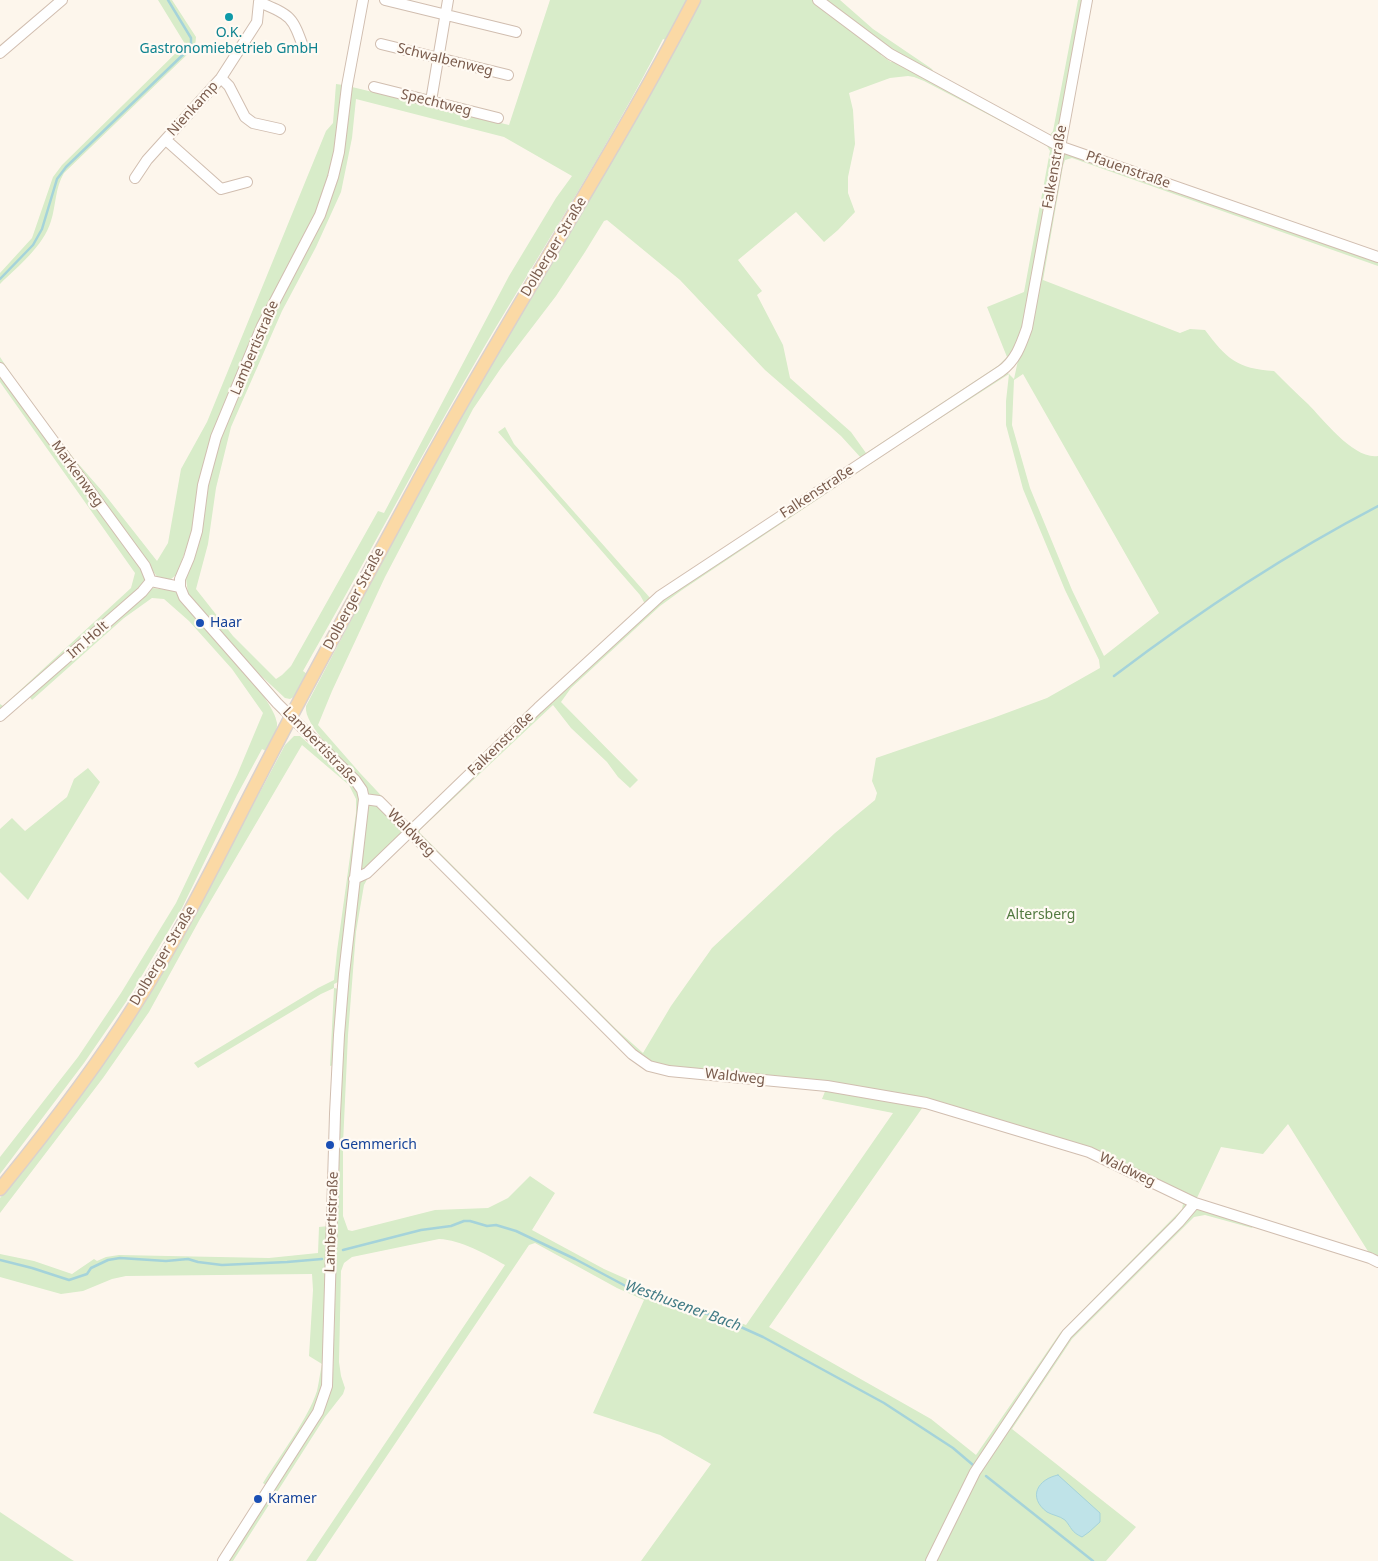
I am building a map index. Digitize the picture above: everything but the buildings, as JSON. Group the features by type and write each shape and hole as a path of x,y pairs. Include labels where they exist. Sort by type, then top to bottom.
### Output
{"main road":[{"name":"Dolberger Straße","path":"0,1189 92,1069 136,1004 190,914 291,717 443,436 627,126 694,0"}],"street":[{"path":"0,53 62,0"},
{"name":"Lambertistraße","path":"223,1561 318,1412 328,1386 339,1035 354,879 364,799 362,790 355,780 291,717 184,597 180,587 180,579 197,531 203,485 216,437 262,326 320,215 334,177 347,86 363,0"},
{"path":"385,0 516,32"},
{"path":"431,101 448,0"},
{"name":"Pfauenstraße","path":"818,0 890,54 1059,146 1378,257"},
{"name":"Falkenstraße","path":"354,879 367,873 538,708 660,596 1001,372 1013,361 1022,344 1027,328 1086,0"},
{"name":"Nienkamp","path":"136,178 147,160 221,78 257,22 258,1 287,15 294,22 304,50"},
{"name":"Schwalbenweg","path":"381,44 508,75"},
{"name":"Nienkamp","path":"221,78 229,86 245,117 253,123 280,129"},
{"name":"Spechtweg","path":"374,87 498,118"},
{"name":"Nienkamp","path":"166,140 221,189 248,182"},
{"name":"Markenweg","path":"0,368 144,566 151,581"},
{"path":"151,581 180,587"},
{"name":"Im Holt","path":"0,716 142,592 151,581"},
{"name":"Waldweg","path":"364,799 379,801 632,1054 649,1066 669,1071 827,1086 926,1102 1090,1152 1195,1203 1378,1262"},
{"path":"931,1561 975,1472 1067,1334 1179,1222 1195,1203"}],"green space":[{"path":"158,0 172,0 196,37 195,47 64,173 57,191 51,221 42,239 29,256 0,284 0,273 32,238 53,177 62,165 185,44"},
{"path":"550,0 689,0 668,41 663,39 621,118 460,389 303,671 307,674 294,697 290,699 285,698 257,672 196,604 188,593 186,579 193,559 206,485 220,438 266,328 324,216 352,87 509,125","holes":["356,99 504,137 572,176 556,198 509,276 384,513 378,511 291,666 276,679 233,636 196,589 208,544 216,488 231,427 282,311 316,247 341,192 352,138"]},
{"path":"700,0 814,0 881,51 881,55 891,62 894,61 1054,149 1055,155 1024,327 1010,359 862,459 841,436 765,370 680,280 607,220 604,221 556,296 501,368 473,409 385,577 332,691 318,725 407,823 368,793 356,776 317,733 307,714 306,706 431,467 689,23","holes":["914,77 1037,140 1047,146 1050,151 1024,292 987,307 1007,357 999,365 866,453 851,432 790,378 783,345 757,295 762,291 738,260 796,212 824,242 838,230 855,212 848,193 848,177 855,144 853,110 849,93 890,78"]},
{"path":"825,0 840,0 873,29 932,69 937,78 904,59"},
{"path":"1078,0 1084,0 1058,134 1052,137 1031,126 1050,135 1053,131"},
{"path":"336,84 343,85 339,126 330,177 316,213 227,403 193,529 177,574 170,580 158,578 0,364 0,357 26,396 75,460 157,561 168,543 181,469 207,422 326,131 333,123"},
{"name":"Altersberg","path":"1066,152 1378,259 1378,266 1072,158 1065,160 1063,166 1043,280 1180,333 1190,329 1205,330 1226,355 1241,365 1274,371 1349,445 1369,456 1378,456 1378,1267 1369,1262 1371,1256 1288,1124 1263,1154 1221,1147 1196,1200 1090,1150 925,1104 769,1327 931,1419 976,1455 1060,1333 1182,1209 1183,1204 1176,1198 1186,1203 1187,1207 1066,1333 980,1458 928,1561 641,1561 711,1464 660,1435 593,1413 644,1300 617,1288 535,1243 529,1245 316,1561 306,1561 505,1265 465,1245 439,1239 352,1257 344,1263 341,1271 339,1362 345,1388 343,1394 325,1417 233,1561 228,1561 324,1408 331,1391 333,1376 342,1054 347,973 358,883 370,874 364,885 356,932 348,1035 343,1144 343,1216 348,1230 352,1231 435,1210 488,1208 508,1198 530,1176 555,1193 532,1230 604,1269 649,1289 746,1325 893,1113 822,1099 826,1089 669,1069 652,1064 632,1051 417,832 418,828 663,597 1007,372 1009,374 1014,379 1062,154","holes":["1009,374 1006,425 1023,489 1065,590 1099,660 1100,668 1047,698 876,758 872,781 877,793 875,800 835,833 712,948 671,1006 643,1053 616,1029 420,833 420,830 553,705 571,728 607,762 618,777 630,788 638,780 561,702 571,688 660,606 682,590","1023,374 1159,613 1104,656 1072,590 1030,488 1012,425 1014,380"]},
{"path":"0,372 143,569 145,581 140,589 0,713 0,704 3,706 131,588 135,573 0,382"},
{"path":"505,427 514,444 651,599 692,571 416,821 407,823 417,819 645,604 640,595 498,432"},
{"path":"153,588 175,591 249,676 273,711 277,723 276,730 266,751 262,749 237,795 182,908 128,999 84,1063 0,1174 0,1157 78,1057 121,993 176,903 237,775 263,713 232,669 189,621 164,599 152,598 124,618 32,700 28,695 145,592"},
{"path":"294,736 300,736 352,782 358,794 360,807 340,981 334,984 334,988 198,1068 194,1063 334,980 356,813 356,799 349,785 302,745 200,919 149,1012 103,1078 0,1213 0,1198 31,1160 194,916 285,745"},
{"path":"88,768 100,782 28,900 0,872 0,829 12,818 25,831 67,797 74,779"},
{"path":"376,803 405,832 366,871 360,871 368,808 369,805"},
{"path":"334,988 339,989 334,1065 330,1066"},
{"path":"1201,1208 1254,1223 1252,1228 1205,1215 1194,1217 1072,1339 1012,1429 1136,1527 1106,1561 933,1561 976,1475 1068,1337 1193,1211"},
{"path":"329,1226 326,1359 321,1394 314,1410 267,1486 263,1483 300,1426 317,1391 322,1364 309,1356 313,1290 312,1274 126,1276 112,1279 83,1291 61,1294 0,1277 0,1254 34,1261 72,1274 94,1259 97,1261 119,1255 269,1258 318,1253 319,1227"},
{"path":"0,1512 69,1558 74,1561 0,1561"}],"water":[{"path":"1058,1475 1100,1513 1100,1522 1082,1537 1074,1532 1061,1517 1047,1512 1037,1500 1036,1495 1040,1485 1045,1480"}],"waterway":[{"path":"0,279 33,245 42,229 57,179 66,167 191,47 191,38 168,0"},
{"path":"1114,676 1177,629 1242,585 1309,544 1378,506"},
{"name":"Westhusener Bach","path":"343,1250 421,1230 451,1226 464,1221 487,1226 496,1225 516,1231 575,1259 635,1291 723,1319 763,1337 884,1403 953,1448 973,1465"},
{"name":"Westhusener Bach","path":"0,1260 69,1280 87,1274 91,1268 108,1260 120,1258 166,1261 188,1259 222,1265 322,1259"},
{"name":"Westhusener Bach","path":"986,1476 1093,1561"}],"place":[{"name":"O.K. Gastronomiebetrieb GmbH","path":"229,17"},
{"name":"Haar","path":"200,623"},
{"name":"Gemmerich","path":"330,1145"},
{"name":"Kramer","path":"258,1499"}]}
